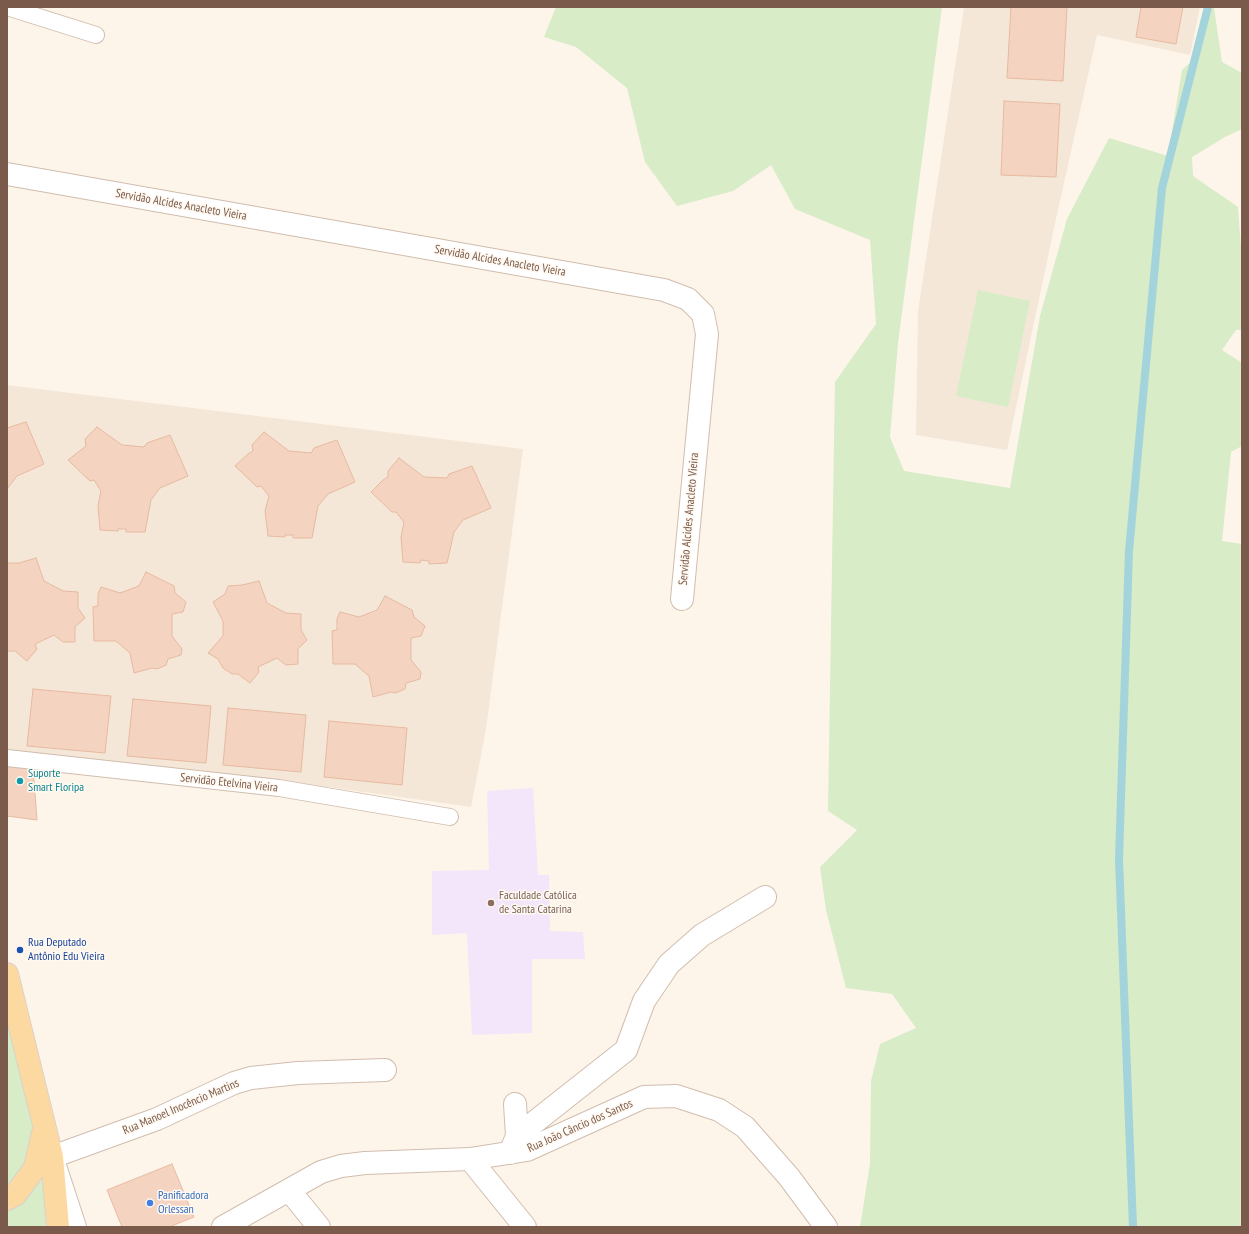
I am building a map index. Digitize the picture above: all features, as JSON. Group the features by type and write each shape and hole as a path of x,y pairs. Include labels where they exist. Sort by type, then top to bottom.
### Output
{"main road":[{"path":"7,974 52,1157 58,1227"},
{"path":"7,1199 15,1195 35,1168 45,1125"}],"street":[{"name":"Servidão Alcides Anacleto Vieira","path":"7,174 664,290 688,299 703,314 706,334 682,599"},
{"path":"514,1144 626,1050 644,1001 669,964 702,935 765,897"},
{"name":"Rua Manoel Inocêncio Martins","path":"52,1157 156,1119 228,1086 251,1078 298,1073 385,1070"},
{"name":"Rua João Câncio dos Santos","path":"223,1227 321,1172 341,1166 365,1163 470,1159 514,1144 527,1150 644,1097 676,1096 720,1110 745,1126 789,1177 826,1227"},
{"path":"514,1144 515,1104"},
{"path":"52,1157 75,1227"},
{"path":"470,1159 525,1227"},
{"path":"289,1190 319,1227"}],"lane":[{"path":"8,7 96,35"},
{"name":"Servidão Etelvina Vieira","path":"7,758 279,788 450,817"}],"shaded area":[{"path":"964,7 1200,7 1190,55 1097,35 1007,450 916,435 918,311"},
{"path":"7,385 523,449 486,729 471,807 278,780 7,753"},
{"name":"Faculdade Católica de Santa Catarina","path":"533,788 538,875 549,875 550,931 583,932 585,959 532,959 532,1033 472,1035 467,933 432,935 432,871 489,870 487,791"}],"green space":[{"path":"556,7 942,7 898,343 890,437 904,471 1010,488 1040,316 1067,219 1109,138 1168,156 1182,70 1193,60 1204,8 1214,8 1222,62 1242,73 1242,129 1225,137 1192,157 1193,176 1238,207 1242,263 1242,330 1236,330 1222,350 1242,363 1242,446 1231,452 1222,541 1242,544 1242,1227 860,1227 870,1164 871,1081 880,1044 916,1028 892,994 846,988 826,910 820,867 857,830 828,811 835,382 876,324 870,240 795,209 771,165 733,191 677,206 645,162 627,88 576,47 544,37"},
{"path":"978,290 1030,301 1008,407 956,396"},
{"path":"7,1017 38,1129 29,1164 7,1191"},
{"path":"48,1163 48,1227 7,1227 7,1207"}],"building":[{"path":"1011,7 1067,7 1063,81 1007,78"},
{"path":"1141,7 1183,7 1176,44 1136,37"},
{"path":"1004,101 1060,104 1056,177 1001,175"},
{"path":"26,422 44,464 17,476 7,489 7,428"},
{"path":"97,427 122,445 144,447 147,443 170,435 188,476 160,488 151,500 145,532 126,532 126,529 118,529 118,531 100,530 98,506 101,491 94,480 90,481 68,460 86,446 85,439"},
{"path":"264,432 289,451 311,453 314,448 337,440 355,482 328,494 318,506 312,538 293,538 293,535 285,535 285,537 268,536 265,511 269,496 261,486 257,487 235,466 253,451 252,445"},
{"path":"399,458 424,477 447,478 449,474 472,466 491,508 463,520 454,532 447,563 429,564 429,561 421,560 420,563 403,562 401,537 404,522 396,512 392,512 371,492 388,477 388,471"},
{"path":"36,558 44,581 63,591 78,592 78,608 85,618 75,627 75,642 63,642 54,635 35,644 37,649 27,661 15,651 7,651 7,563 19,563"},
{"path":"146,572 174,586 175,593 186,602 183,612 172,614 172,636 182,649 181,655 168,659 166,665 157,669 152,668 134,673 130,653 116,641 94,641 93,607 98,606 98,594 101,587 120,593 139,586"},
{"path":"259,581 267,603 286,613 301,614 301,630 307,640 298,649 298,664 286,665 277,658 258,667 259,672 250,683 238,674 232,674 223,668 218,659 208,653 223,636 223,621 213,602 225,594 228,586 242,585"},
{"path":"385,596 412,610 414,617 425,626 421,636 411,638 411,660 421,672 420,679 406,683 405,689 395,693 391,692 373,697 369,676 355,664 333,664 332,631 337,630 337,619 340,612 359,617 377,610"},
{"path":"33,689 111,696 105,753 27,746"},
{"path":"133,699 211,706 206,763 127,756"},
{"path":"228,708 306,715 301,772 223,765"},
{"path":"329,721 407,728 402,785 324,777"},
{"name":"Suporte Smart Floripa","path":"7,765 33,767 37,820 7,816"},
{"name":"Panificadora Orlessan","path":"172,1164 194,1217 169,1227 122,1227 107,1190"}],"waterway":[{"path":"1133,1227 1119,859 1129,551 1162,188 1208,7"}],"place":[{"name":"Suporte Smart Floripa","path":"20,781"},
{"name":"Faculdade Católica de Santa Catarina","path":"491,903"},
{"name":"Rua Deputado Antônio Edu Vieira","path":"20,950"},
{"name":"Panificadora Orlessan","path":"150,1203"}]}
